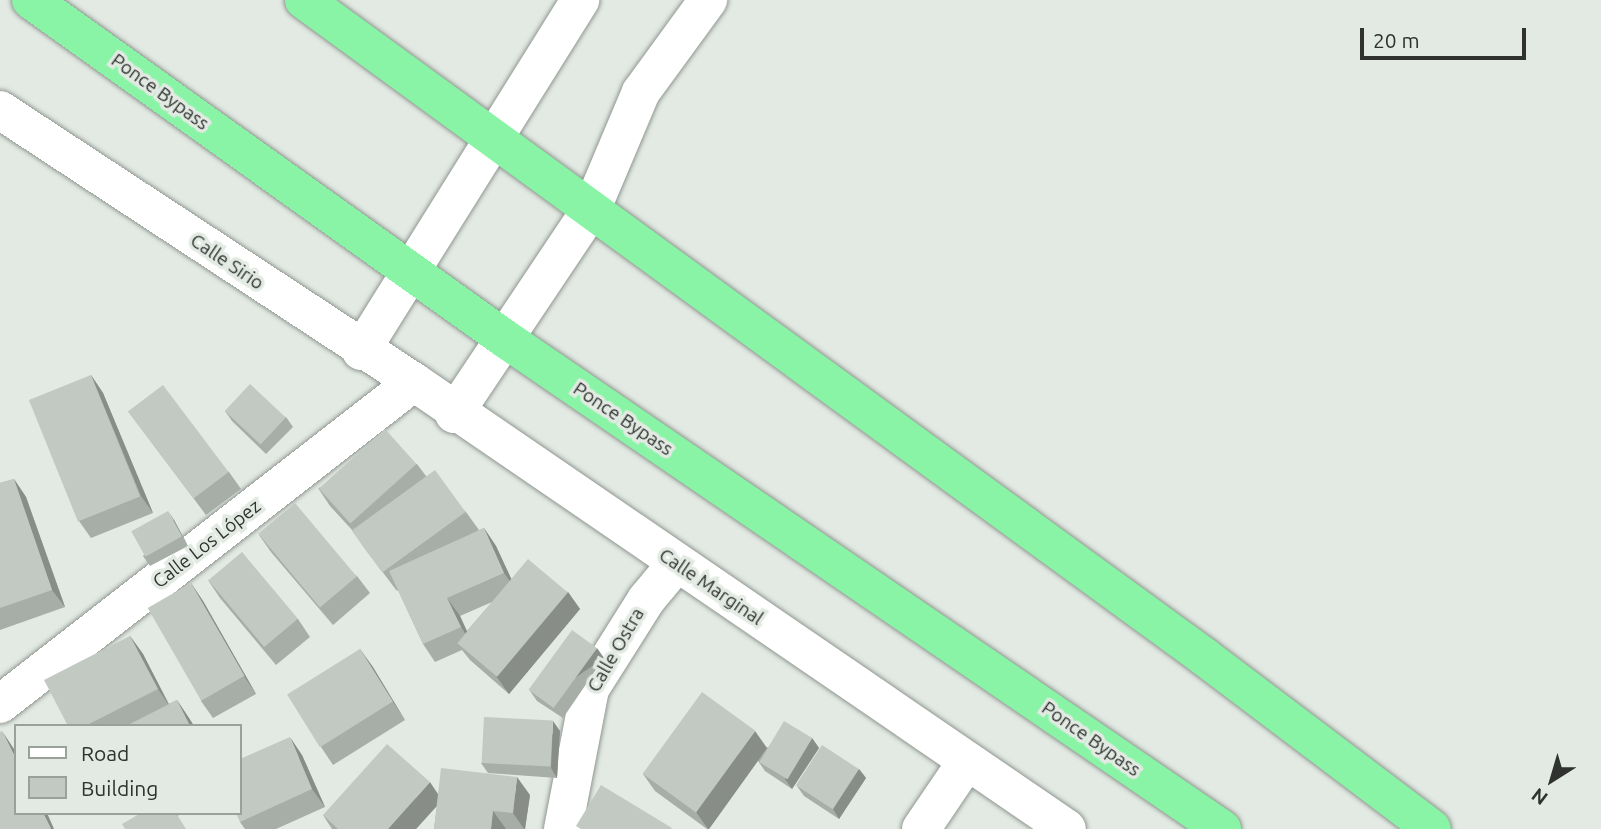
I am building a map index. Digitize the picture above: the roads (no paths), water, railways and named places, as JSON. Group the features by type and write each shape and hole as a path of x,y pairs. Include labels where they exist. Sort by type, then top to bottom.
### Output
{"highway":[{"name":"Ponce Bypass","path":"31,0 504,338 1222,829"},
{"path":"304,0 497,138 1432,829"}],"street":[{"path":"361,351 408,271 497,138 580,0"},
{"path":"454,414 592,208 641,92 708,0"},
{"name":"Calle Sirio","path":"0,110 361,351 414,382 454,414"},
{"name":"Calle Los López","path":"0,704 414,382"},
{"name":"Calle Marginal","path":"454,414 1067,829"},
{"name":"Calle Ostra","path":"563,829 590,689 646,600 676,564"},
{"path":"921,829 967,761"}]}
